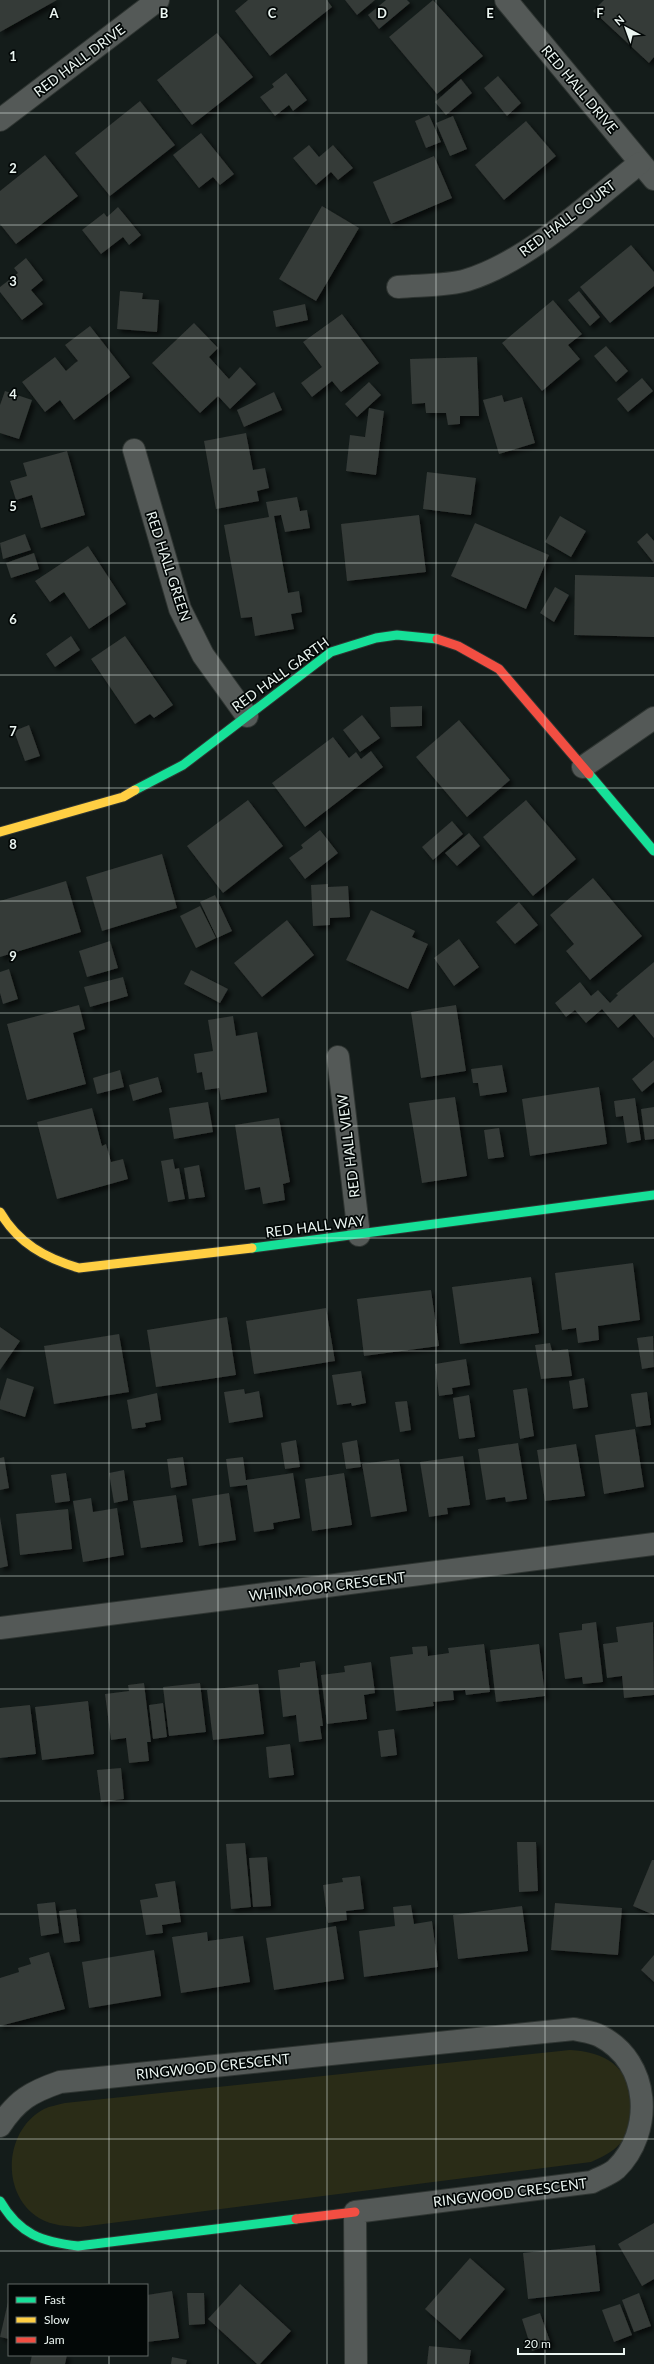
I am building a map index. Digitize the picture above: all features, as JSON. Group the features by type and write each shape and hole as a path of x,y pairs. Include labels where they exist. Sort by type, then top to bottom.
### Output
{"street":[{"name":"RED HALL DRIVE","path":"0,120 158,0"},
{"name":"RED HALL DRIVE","path":"506,0 647,171"},
{"name":"RED HALL COURT","path":"398,287 467,280 501,265 533,247 647,171"},
{"name":"RED HALL GREEN","path":"134,450 180,608 203,655 246,716"},
{"name":"RED HALL GARTH","path":"0,832 123,798 183,765 331,652 355,641 379,635 405,634 430,636 455,643 499,669 654,851"},
{"path":"583,766 654,718"},
{"name":"RED HALL VIEW","path":"338,1057 359,1235"},
{"name":"RED HALL WAY","path":"0,1212 16,1234 34,1250 55,1262 79,1268 359,1235 654,1195"},
{"name":"WHINMOOR CRESCENT","path":"0,1628 654,1544"},
{"name":"RINGWOOD CRESCENT","path":"0,2126 12,2108 34,2091 60,2082 574,2029 600,2035 622,2051 638,2072 645,2098 644,2124 634,2150 615,2170 592,2182 78,2246 50,2243 25,2231 5,2212 0,2201"},
{"path":"355,2212 356,2364"}],"green space":[{"path":"570,2050 594,2054 613,2064 626,2080 630,2091 631,2116 626,2134 617,2147 591,2162 80,2227 54,2224 39,2218 26,2207 18,2194 13,2179 12,2162 15,2146 21,2132 31,2119 44,2109 51,2106 65,2103"}],"building":[{"path":"0,0 57,0 0,32"},
{"path":"248,0 327,0 332,7 270,56 235,11"},
{"path":"345,0 375,0 357,15"},
{"path":"386,0 407,0 410,3 379,29 368,15"},
{"path":"433,0 483,56 437,94 389,37"},
{"path":"604,0 654,0 654,57 649,63 593,11"},
{"path":"217,33 253,77 192,125 157,80"},
{"path":"286,73 307,100 293,111 289,105 275,116 260,97 274,87 272,84"},
{"path":"498,76 521,103 507,116 484,88"},
{"path":"461,79 472,93 446,115 435,102"},
{"path":"140,101 175,145 110,196 75,153"},
{"path":"429,115 441,142 426,148 415,121"},
{"path":"453,116 467,149 450,156 436,123"},
{"path":"526,121 556,156 504,200 475,165"},
{"path":"201,133 234,174 220,185 213,177 199,188 173,155"},
{"path":"309,145 319,157 333,145 353,168 338,180 331,172 316,185 293,158"},
{"path":"45,155 78,196 16,244 0,224 0,191"},
{"path":"434,156 452,198 391,224 373,182"},
{"path":"322,206 359,228 316,301 279,279"},
{"path":"118,207 141,235 129,245 123,237 101,254 82,230 104,213 107,217"},
{"path":"631,245 654,272 654,286 610,323 580,287"},
{"path":"26,258 43,280 31,290 43,304 22,320 0,292 0,287 18,273 14,268"},
{"path":"120,291 143,293 142,299 159,300 157,332 117,329"},
{"path":"579,291 600,317 590,326 568,300"},
{"path":"553,300 582,334 568,345 580,359 542,391 502,343"},
{"path":"305,304 308,320 276,327 273,311"},
{"path":"342,314 379,363 341,392 332,381 312,397 301,383 322,367 303,342"},
{"path":"194,323 218,348 209,357 229,379 240,367 256,384 230,409 218,396 200,413 152,363"},
{"path":"90,326 130,377 74,420 60,400 45,412 22,382 55,357 66,371 78,361 65,345"},
{"path":"606,346 628,371 616,382 594,356"},
{"path":"477,357 479,416 460,416 460,424 448,425 446,413 426,413 425,403 412,404 410,359"},
{"path":"642,378 653,391 628,412 617,399"},
{"path":"369,382 381,395 357,417 345,404"},
{"path":"5,391 32,400 19,439 0,433 0,405"},
{"path":"274,392 282,410 244,427 237,410"},
{"path":"502,395 504,402 522,397 535,443 499,454 483,400"},
{"path":"369,408 384,411 376,475 346,471 350,435 365,437"},
{"path":"246,433 253,470 265,468 269,488 257,491 259,501 216,509 204,441"},
{"path":"67,451 85,515 41,528 32,495 16,500 10,481 27,476 23,463"},
{"path":"427,472 476,478 471,515 423,509"},
{"path":"297,497 300,511 307,510 310,528 285,532 281,515 274,516 288,593 299,591 302,612 291,614 294,629 255,636 252,617 241,618 224,525 269,517 266,502"},
{"path":"419,515 426,572 347,581 341,524"},
{"path":"560,516 586,531 571,557 545,542"},
{"path":"475,523 549,555 526,609 451,576"},
{"path":"647,533 654,541 654,563 637,542"},
{"path":"25,534 31,550 3,559 0,543"},
{"path":"88,546 126,604 89,629 64,592 50,602 35,581"},
{"path":"34,553 39,569 11,578 6,563"},
{"path":"575,575 654,577 654,637 574,635"},
{"path":"555,587 569,595 554,622 540,613"},
{"path":"71,636 80,650 55,667 46,654"},
{"path":"125,636 173,705 154,718 150,714 135,724 91,659"},
{"path":"422,706 422,726 391,727 390,707"},
{"path":"362,715 380,738 360,752 343,730"},
{"path":"459,720 510,780 467,817 416,757"},
{"path":"29,725 40,756 25,761 14,731"},
{"path":"333,737 349,758 356,752 361,759 371,751 383,767 305,827 272,783"},
{"path":"248,800 283,846 223,893 187,846"},
{"path":"526,800 576,859 533,896 483,837"},
{"path":"452,821 463,834 433,860 422,847"},
{"path":"320,830 338,853 305,879 289,858 303,848 301,845"},
{"path":"469,833 480,846 457,866 445,853"},
{"path":"162,854 177,908 102,931 86,877"},
{"path":"593,878 642,936 590,980 566,951 574,944 550,915"},
{"path":"66,881 81,932 0,957 0,901"},
{"path":"328,884 328,887 348,886 350,917 330,918 330,925 313,926 311,885"},
{"path":"215,895 232,931 217,938 200,902"},
{"path":"519,902 538,925 515,944 496,922"},
{"path":"200,906 216,938 196,948 180,916"},
{"path":"371,910 415,931 412,937 428,944 408,989 346,960"},
{"path":"287,920 314,955 262,997 234,963"},
{"path":"459,939 479,967 454,986 434,958"},
{"path":"110,941 118,968 87,977 79,951"},
{"path":"654,962 654,1038 634,1014 618,1028 602,1009 586,1023 575,1010 566,1017 555,1003 580,982 591,996 598,990 610,1003 618,995 616,994"},
{"path":"9,969 18,999 3,1004 0,993 0,972"},
{"path":"191,970 228,989 220,1003 184,984"},
{"path":"123,977 128,996 90,1007 84,987"},
{"path":"79,1005 85,1029 73,1033 86,1084 27,1100 7,1024"},
{"path":"456,1005 466,1071 421,1078 411,1012"},
{"path":"233,1016 236,1036 257,1032 267,1092 221,1100 219,1088 205,1090 202,1072 197,1073 194,1054 213,1051 208,1020"},
{"path":"654,1060 654,1082 642,1092 632,1079"},
{"path":"502,1065 507,1092 480,1096 478,1083 473,1083 471,1069"},
{"path":"120,1070 124,1087 97,1094 93,1078"},
{"path":"158,1077 162,1092 133,1101 129,1085"},
{"path":"599,1087 607,1144 530,1156 522,1099"},
{"path":"455,1097 467,1176 422,1183 409,1103"},
{"path":"635,1098 641,1140 627,1143 623,1116 616,1117 614,1101"},
{"path":"208,1102 213,1132 174,1139 169,1108"},
{"path":"654,1107 654,1139 645,1140 641,1109"},
{"path":"92,1108 102,1146 106,1144 111,1162 123,1159 128,1179 57,1199 37,1122"},
{"path":"279,1118 290,1182 283,1184 285,1200 263,1204 260,1187 245,1190 235,1125"},
{"path":"499,1128 504,1157 488,1159 484,1130"},
{"path":"173,1159 175,1169 179,1168 185,1199 168,1202 161,1161"},
{"path":"199,1165 205,1197 189,1199 184,1168"},
{"path":"633,1263 640,1320 598,1326 599,1340 578,1343 576,1328 562,1330 555,1273"},
{"path":"531,1277 539,1333 460,1344 452,1287"},
{"path":"431,1290 439,1346 364,1356 357,1299"},
{"path":"326,1308 335,1361 254,1374 246,1321"},
{"path":"227,1317 236,1375 156,1387 147,1330"},
{"path":"0,1327 20,1341 0,1370"},
{"path":"119,1334 129,1392 54,1404 44,1346"},
{"path":"653,1336 654,1367 642,1369 637,1338"},
{"path":"550,1343 552,1351 568,1349 572,1376 541,1379 535,1345"},
{"path":"466,1359 470,1385 452,1388 453,1394 439,1396 435,1364"},
{"path":"361,1371 366,1403 352,1406 351,1403 337,1405 332,1375"},
{"path":"7,1378 34,1387 25,1417 0,1409 0,1401"},
{"path":"584,1378 588,1407 573,1409 569,1381"},
{"path":"527,1388 534,1436 520,1439 513,1390"},
{"path":"244,1389 245,1394 259,1391 263,1417 229,1423 224,1392"},
{"path":"647,1392 651,1425 636,1427 631,1394"},
{"path":"157,1393 161,1420 145,1423 146,1427 132,1429 127,1400"},
{"path":"469,1395 475,1437 459,1439 453,1398"},
{"path":"407,1401 411,1430 400,1432 395,1402"},
{"path":"635,1429 644,1487 604,1494 595,1435"},
{"path":"296,1440 300,1467 285,1469 281,1443"},
{"path":"357,1440 361,1467 346,1469 342,1443"},
{"path":"518,1443 527,1499 506,1502 505,1497 486,1500 478,1449"},
{"path":"576,1444 585,1496 545,1501 537,1450"},
{"path":"463,1456 470,1505 447,1508 448,1514 429,1517 420,1462"},
{"path":"4,1457 9,1488 0,1490 0,1458"},
{"path":"183,1457 187,1485 171,1488 167,1459"},
{"path":"243,1457 246,1480 293,1473 300,1518 273,1523 274,1529 254,1532 247,1485 230,1487 226,1459"},
{"path":"399,1459 407,1511 371,1517 362,1464"},
{"path":"124,1470 128,1500 114,1503 109,1473"},
{"path":"66,1473 70,1501 55,1503 51,1475"},
{"path":"344,1473 352,1525 312,1531 305,1479"},
{"path":"229,1493 236,1540 199,1546 192,1499"},
{"path":"176,1495 183,1542 141,1548 133,1501"},
{"path":"91,1498 93,1512 117,1508 124,1555 83,1562 73,1501"},
{"path":"68,1509 72,1549 20,1555 16,1514"},
{"path":"0,1517 8,1566 0,1568"},
{"path":"596,1622 603,1682 583,1684 582,1677 565,1679 559,1633 582,1630 582,1624"},
{"path":"653,1622 654,1695 624,1698 622,1676 607,1678 603,1644 618,1642 616,1627"},
{"path":"484,1644 490,1692 466,1695 465,1690 453,1691 454,1700 433,1702 434,1706 396,1711 390,1657 413,1654 412,1647 427,1646 428,1656 449,1653 448,1648"},
{"path":"539,1644 545,1696 496,1702 490,1650"},
{"path":"315,1661 323,1726 320,1726 322,1739 299,1742 296,1715 283,1717 278,1670 300,1667 300,1663"},
{"path":"371,1662 375,1693 364,1695 367,1719 327,1724 321,1675 345,1672 344,1666"},
{"path":"144,1683 151,1742 147,1742 149,1761 129,1763 126,1738 111,1740 105,1694 129,1691 128,1685"},
{"path":"200,1683 206,1732 169,1736 163,1687"},
{"path":"258,1684 264,1734 213,1740 207,1690"},
{"path":"88,1701 94,1754 42,1760 35,1707"},
{"path":"163,1703 167,1737 153,1739 149,1705"},
{"path":"30,1705 36,1754 0,1758 0,1708"},
{"path":"394,1729 397,1755 381,1757 378,1731"},
{"path":"290,1744 294,1775 269,1778 266,1747"},
{"path":"121,1768 124,1799 101,1802 97,1770"},
{"path":"517,1842 536,1842 538,1891 519,1892"},
{"path":"245,1843 251,1907 231,1909 226,1844"},
{"path":"267,1857 271,1906 253,1907 249,1858"},
{"path":"652,1860 654,1860 654,1915 633,1906"},
{"path":"360,1876 364,1909 346,1911 347,1920 328,1923 323,1885 343,1882 342,1878"},
{"path":"175,1881 181,1922 162,1925 163,1933 146,1935 140,1900 158,1897 155,1884"},
{"path":"55,1902 59,1933 41,1936 37,1904"},
{"path":"555,1903 622,1908 618,1955 551,1950"},
{"path":"411,1905 414,1924 432,1921 438,1967 364,1977 359,1931 395,1926 393,1907"},
{"path":"522,1906 528,1951 458,1959 453,1915"},
{"path":"76,1909 80,1941 64,1943 59,1911"},
{"path":"336,1926 344,1979 274,1990 266,1938"},
{"path":"207,1932 208,1941 243,1936 250,1982 181,1993 172,1937"},
{"path":"154,1950 161,1996 89,2008 82,1962"},
{"path":"49,1952 65,2009 0,2026 0,1978 19,1972 18,1968 31,1964 29,1958"},
{"path":"654,1955 654,1982 641,1970"},
{"path":"654,2223 654,2279 642,2286 618,2244"},
{"path":"595,2245 600,2291 528,2299 523,2253"},
{"path":"470,2258 505,2289 460,2340 425,2309"},
{"path":"240,2284 291,2331 260,2364 257,2364 208,2319"},
{"path":"172,2291 179,2338 148,2342 148,2295"},
{"path":"187,2293 204,2293 205,2324 189,2325"},
{"path":"639,2293 651,2326 634,2332 622,2300"},
{"path":"8,2302 8,2339 0,2337"},
{"path":"620,2304 632,2335 614,2342 602,2310"},
{"path":"540,2313 551,2344 532,2351 522,2319"},
{"path":"429,2346 471,2350 469,2364 427,2364"},
{"path":"32,2356 67,2356 65,2364 30,2364"},
{"path":"172,2357 187,2360 186,2364 171,2364"}],"traffic: fast":[{"path":"135,790 183,765 331,652 376,638 397,635 437,639"},
{"path":"589,774 654,851"},
{"path":"252,1248 654,1195"},
{"path":"0,2201 7,2212 24,2229 43,2239 78,2246 296,2219"}],"traffic: slow":[{"path":"0,832 123,797 135,790"},
{"path":"0,1212 7,1223 24,1241 44,1254 79,1268 252,1248"}],"traffic: jam":[{"path":"437,639 458,646 499,669 589,774"},
{"path":"296,2219 355,2212"}]}
